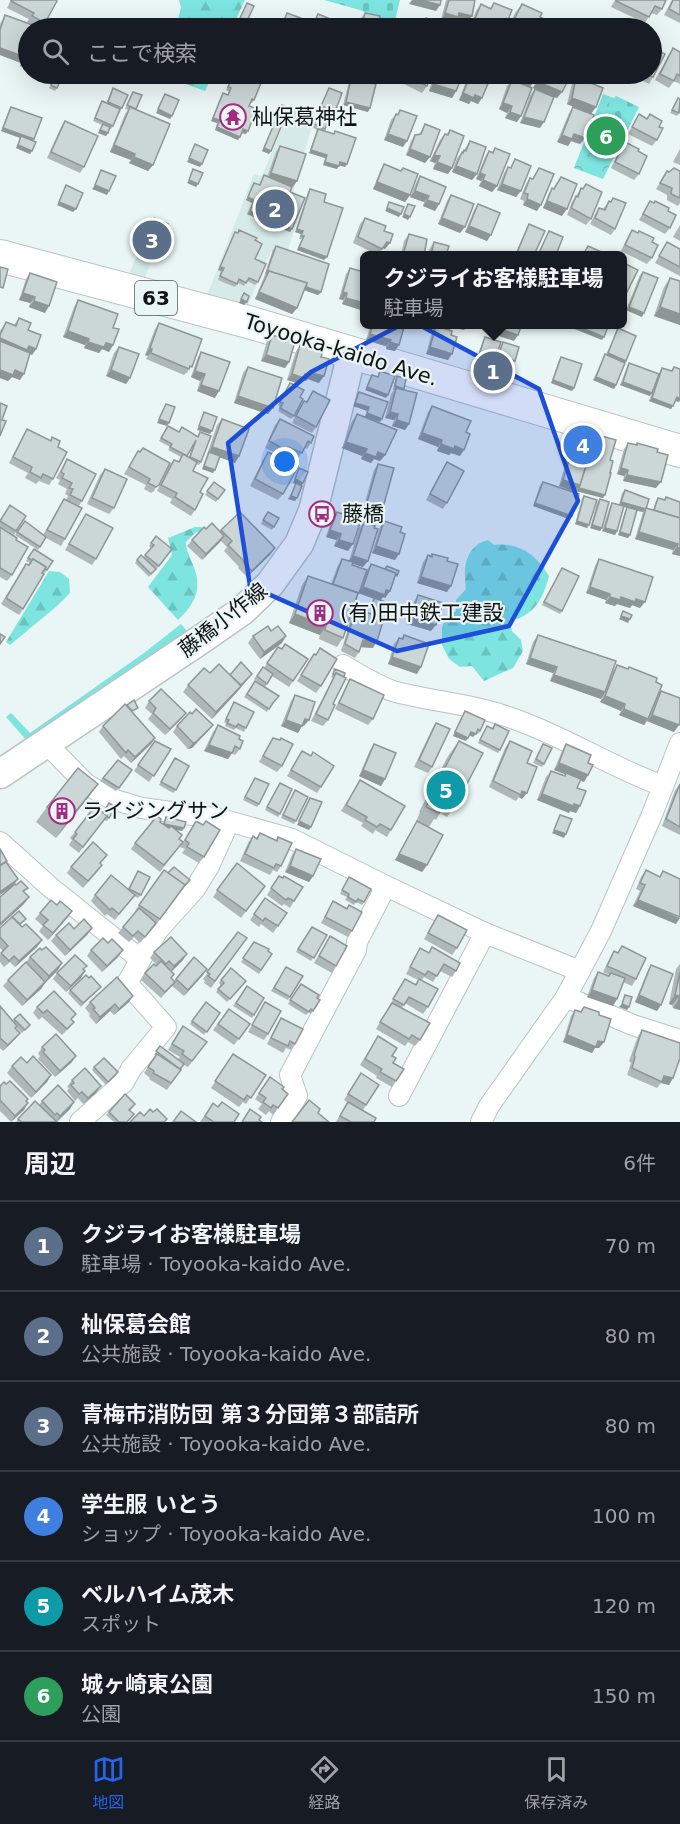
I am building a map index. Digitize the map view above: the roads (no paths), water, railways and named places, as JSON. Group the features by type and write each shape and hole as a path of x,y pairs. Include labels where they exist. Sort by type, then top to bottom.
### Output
{"main road":[{"name":"Toyooka-kaido Ave.","path":"0,256 252,323 680,451"},
{"name":"藤橋小作線","path":"0,774 226,622 256,598 283,569 299,544 313,511 352,353"}],"street":[{"path":"343,665 394,691 468,705 516,719 561,737 663,786"},
{"path":"46,743 86,784 112,799 142,808 229,822 292,840 485,933 580,971"},
{"path":"481,1122 489,1106 566,997 580,971 601,931 680,743"},
{"path":"80,1122 124,1083 130,1069 166,1027 127,983 158,930 195,890 229,822"},
{"path":"0,842 50,887 140,959"},
{"path":"281,1122 297,1096 290,1075 356,950 357,942 386,886"},
{"path":"399,1096 485,933"},
{"path":"566,997 633,1025 680,1040"}],"place":[{"name":"杣保葛神社","path":"233,117"},
{"name":"城ヶ崎東公園","path":"606,136"},
{"name":"杣保葛会館","path":"275,209"},
{"name":"青梅市消防団 第３分団第３部詰所","path":"152,240"},
{"name":"クジライお客様駐車場","path":"493,371"},
{"name":"学生服 いとう","path":"583,445"},
{"name":"藤橋","path":"322,514"},
{"name":"(有)田中鉄工建設","path":"320,613"},
{"name":"ベルハイム茂木","path":"446,790"},
{"name":"ライジングサン","path":"62,811"}]}
